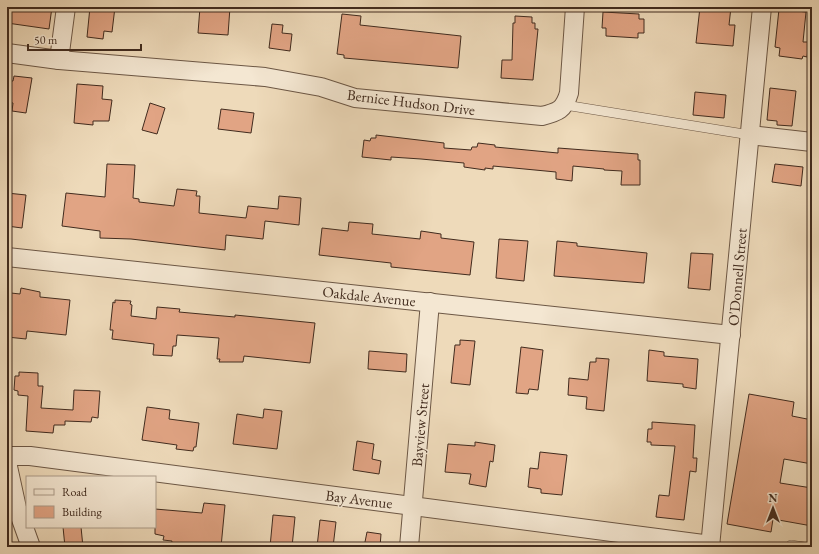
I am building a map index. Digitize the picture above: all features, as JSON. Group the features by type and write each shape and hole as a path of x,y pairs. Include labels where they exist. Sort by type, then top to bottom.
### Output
{"street":[{"path":"60,60 66,7"},
{"path":"566,105 569,93 575,7"},
{"name":"O'Donnell Street","path":"710,546 762,7"},
{"name":"Bernice Hudson Drive","path":"7,53 60,60 265,77 321,87 355,98 542,116 555,113 566,105"},
{"path":"750,135 812,142"},
{"name":"Oakdale Avenue","path":"7,257 731,335"},
{"name":"Bayview Street","path":"409,547 430,302"},
{"name":"Bay Avenue","path":"7,456 30,456 710,546"},
{"path":"7,462 17,508 31,547"}],"lane":[{"path":"566,105 750,135"},
{"path":"791,547 791,545 804,547"}],"building":[{"path":"7,7 52,7 49,29 7,23"},
{"path":"90,7 115,7 112,32 104,31 103,39 87,37"},
{"path":"200,7 230,7 228,35 198,33"},
{"path":"700,7 731,7 729,25 735,25 733,46 696,43"},
{"path":"779,9 806,12 803,42 809,42 807,57 803,56 802,59 779,56 780,48 775,47"},
{"path":"603,12 639,14 639,19 644,19 644,33 638,33 638,38 606,36 606,28 602,28"},
{"path":"342,14 361,16 360,25 461,36 458,68 344,58 344,55 337,54"},
{"path":"515,16 532,17 532,23 535,23 535,29 538,29 533,80 501,78 502,60 512,60 513,23 515,23"},
{"path":"272,24 283,25 282,33 292,34 290,51 269,48"},
{"path":"14,76 32,78 26,113 12,111 13,103 7,102 9,81 13,81"},
{"path":"77,84 103,86 102,99 112,100 109,121 93,121 93,125 74,123"},
{"path":"770,88 796,91 792,126 777,125 777,121 767,120"},
{"path":"695,92 726,95 724,118 693,115"},
{"path":"150,103 165,108 157,134 142,130"},
{"path":"221,109 254,113 251,133 218,129"},
{"path":"376,135 444,143 444,148 471,150 472,147 477,147 478,143 495,145 495,147 558,153 558,148 638,154 638,160 640,160 640,185 621,185 622,171 604,169 573,166 572,181 556,179 556,172 493,166 493,169 485,168 485,170 464,167 464,163 391,157 391,160 362,157 364,140 370,141 371,138 376,138"},
{"path":"107,164 135,165 133,198 139,199 139,202 174,206 177,189 197,191 196,196 200,196 199,213 246,218 248,206 278,209 279,196 301,198 299,225 265,221 263,239 226,235 225,250 131,239 100,238 100,231 62,226 66,193 105,197"},
{"path":"775,164 803,167 801,186 772,182"},
{"path":"7,193 26,195 22,228 7,226"},
{"path":"349,222 373,224 372,234 420,239 421,231 441,234 441,238 474,242 470,275 391,267 391,263 319,255 322,228 348,231"},
{"path":"499,239 528,241 524,281 496,278"},
{"path":"557,241 577,243 577,246 647,253 644,283 554,276"},
{"path":"691,253 713,254 710,290 688,288"},
{"path":"21,288 40,292 40,297 70,300 66,335 27,331 26,339 7,337 11,293 20,294"},
{"path":"115,300 131,301 131,316 156,319 157,307 180,309 179,312 235,317 235,315 315,323 310,363 244,356 243,362 219,362 220,359 217,359 219,338 177,335 176,346 173,346 172,356 153,355 154,344 112,339 113,330 110,330 113,302 115,303"},
{"path":"460,340 475,341 470,385 451,383 455,345 460,345"},
{"path":"521,347 543,350 538,390 529,389 528,394 516,393"},
{"path":"649,350 664,352 664,356 698,359 696,389 683,387 683,384 647,381"},
{"path":"369,351 407,354 406,372 368,369"},
{"path":"596,358 609,359 604,411 586,409 587,397 568,395 569,378 588,380 590,362 596,362"},
{"path":"19,372 38,373 38,386 43,386 41,408 73,410 74,390 100,391 98,418 92,417 91,422 65,421 65,425 54,425 53,433 26,431 28,396 18,395 18,391 14,390 15,376 19,376"},
{"path":"749,394 794,402 792,416 812,420 812,464 784,459 780,483 812,488 812,526 773,519 771,532 727,524"},
{"path":"147,407 170,410 169,419 199,423 196,447 194,447 193,451 176,449 177,445 142,440"},
{"path":"264,409 282,411 277,449 233,444 237,414 263,418"},
{"path":"652,422 695,425 693,458 697,458 696,472 690,471 684,520 656,517 659,495 669,496 675,446 651,445 651,442 647,442 648,429 652,429"},
{"path":"357,441 374,444 372,459 381,461 379,474 353,470"},
{"path":"475,442 495,445 493,462 490,461 486,487 469,484 471,474 445,472 448,444 475,446"},
{"path":"540,452 567,455 562,495 541,493 541,489 528,487 530,468 538,469"},
{"path":"204,503 225,505 221,547 190,545 190,547 171,547 172,541 163,540 164,536 155,534 156,509 202,513"},
{"path":"273,515 295,517 292,547 270,547"},
{"path":"320,520 336,522 333,547 317,547"},
{"path":"63,528 81,528 83,547 65,547"},
{"path":"367,532 381,534 380,547 364,547"}]}
